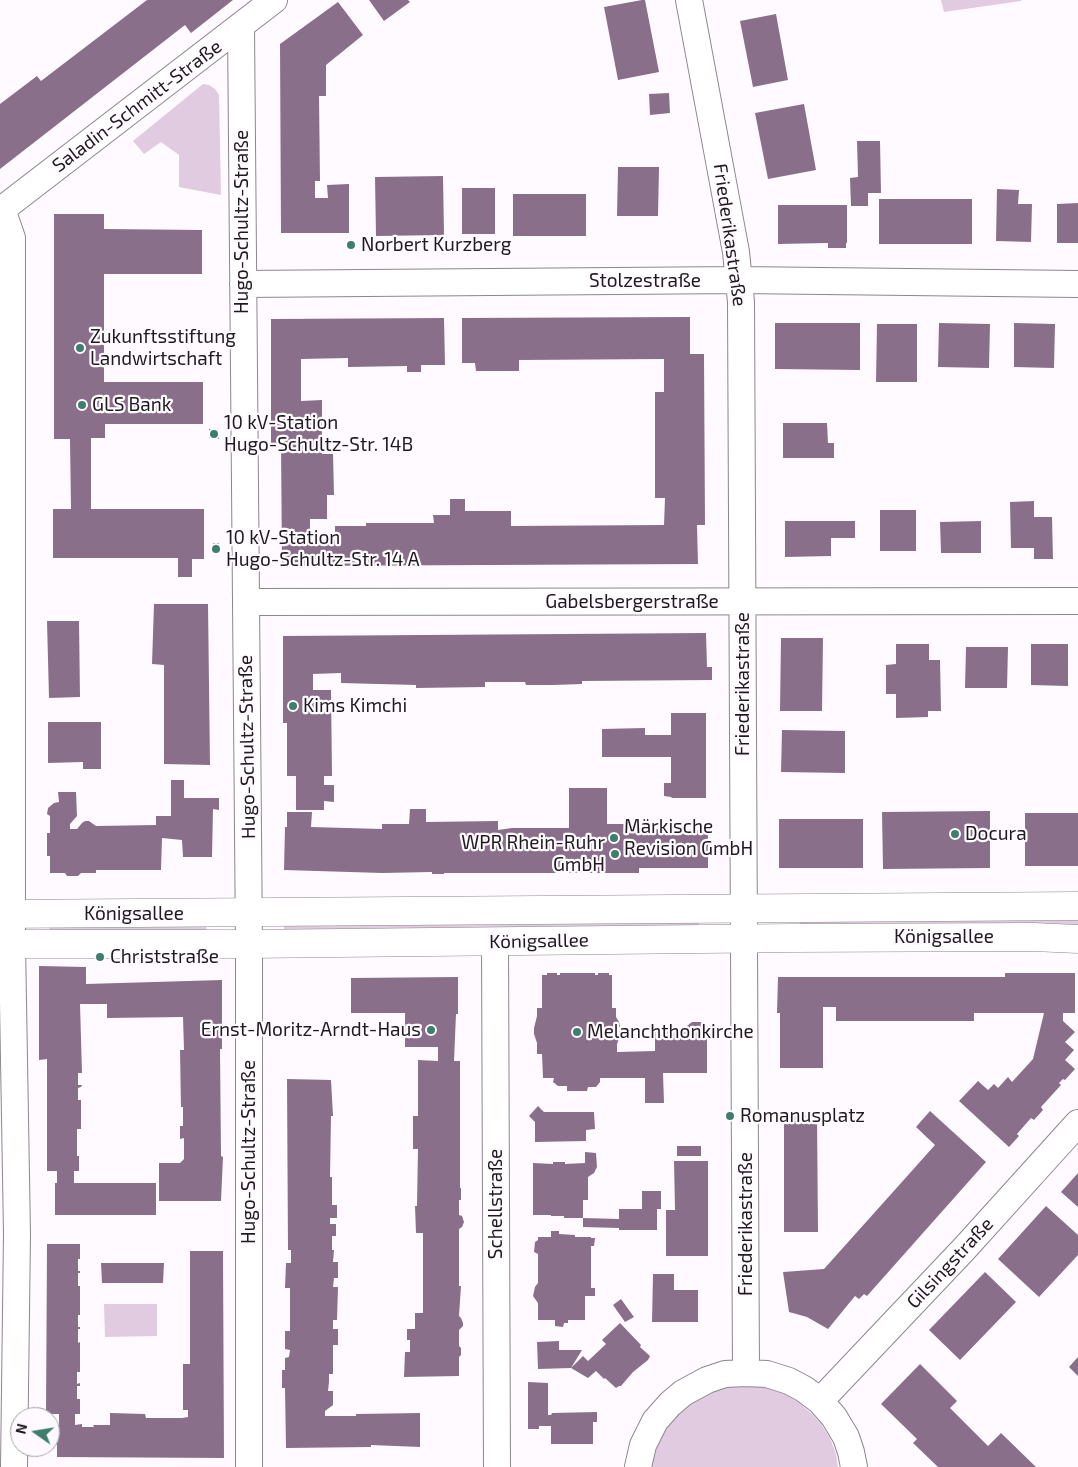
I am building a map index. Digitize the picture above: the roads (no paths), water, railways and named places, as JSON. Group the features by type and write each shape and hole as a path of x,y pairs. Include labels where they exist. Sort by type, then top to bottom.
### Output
{"main road":[{"name":"Königsallee","path":"6,914 1078,906"},
{"name":"Königsallee","path":"6,944 249,944 1033,937 1078,939"}],"street":[{"name":"Saladin-Schmitt-Straße","path":"1,210 274,0"},
{"name":"Friederikastraße","path":"689,0 736,252 741,312 746,1372"},
{"name":"Hugo-Schultz-Straße","path":"241,27 249,944 249,1467"},
{"path":"1,210 12,238 6,944 17,1234 14,1467"},
{"name":"Stolzestraße","path":"243,284 739,280 1078,284"},
{"name":"Gabelsbergerstraße","path":"246,602 1078,601"},
{"name":"Schellstraße","path":"495,941 497,1467"},
{"name":"Gilsingstraße","path":"820,1401 964,1249 1078,1123"},
{"path":"638,1467 643,1445 655,1421 670,1404 683,1393 707,1380 725,1374 746,1372 767,1374 789,1381 820,1401 841,1428 851,1452 854,1467"}],"place":[{"name":"Norbert Kurzberg","path":"351,245"},
{"name":"Zukunftsstiftung Landwirtschaft","path":"80,348"},
{"name":"GLS Bank","path":"82,405"},
{"name":"10 kV-Station Hugo-Schultz-Str. 14B","path":"214,434"},
{"name":"10 kV-Station Hugo-Schultz-Str. 14 A","path":"216,549"},
{"name":"Kims Kimchi","path":"293,706"},
{"name":"Docura","path":"955,834"},
{"name":"Märkische Revision GmbH","path":"614,838"},
{"name":"WPR Rhein-Ruhr GmbH","path":"615,854"},
{"name":"Christstraße","path":"100,957"},
{"name":"Ernst-Moritz-Arndt-Haus","path":"431,1030"},
{"name":"Melanchthonkirche","path":"577,1032"},
{"name":"Romanusplatz","path":"730,1116"}]}
